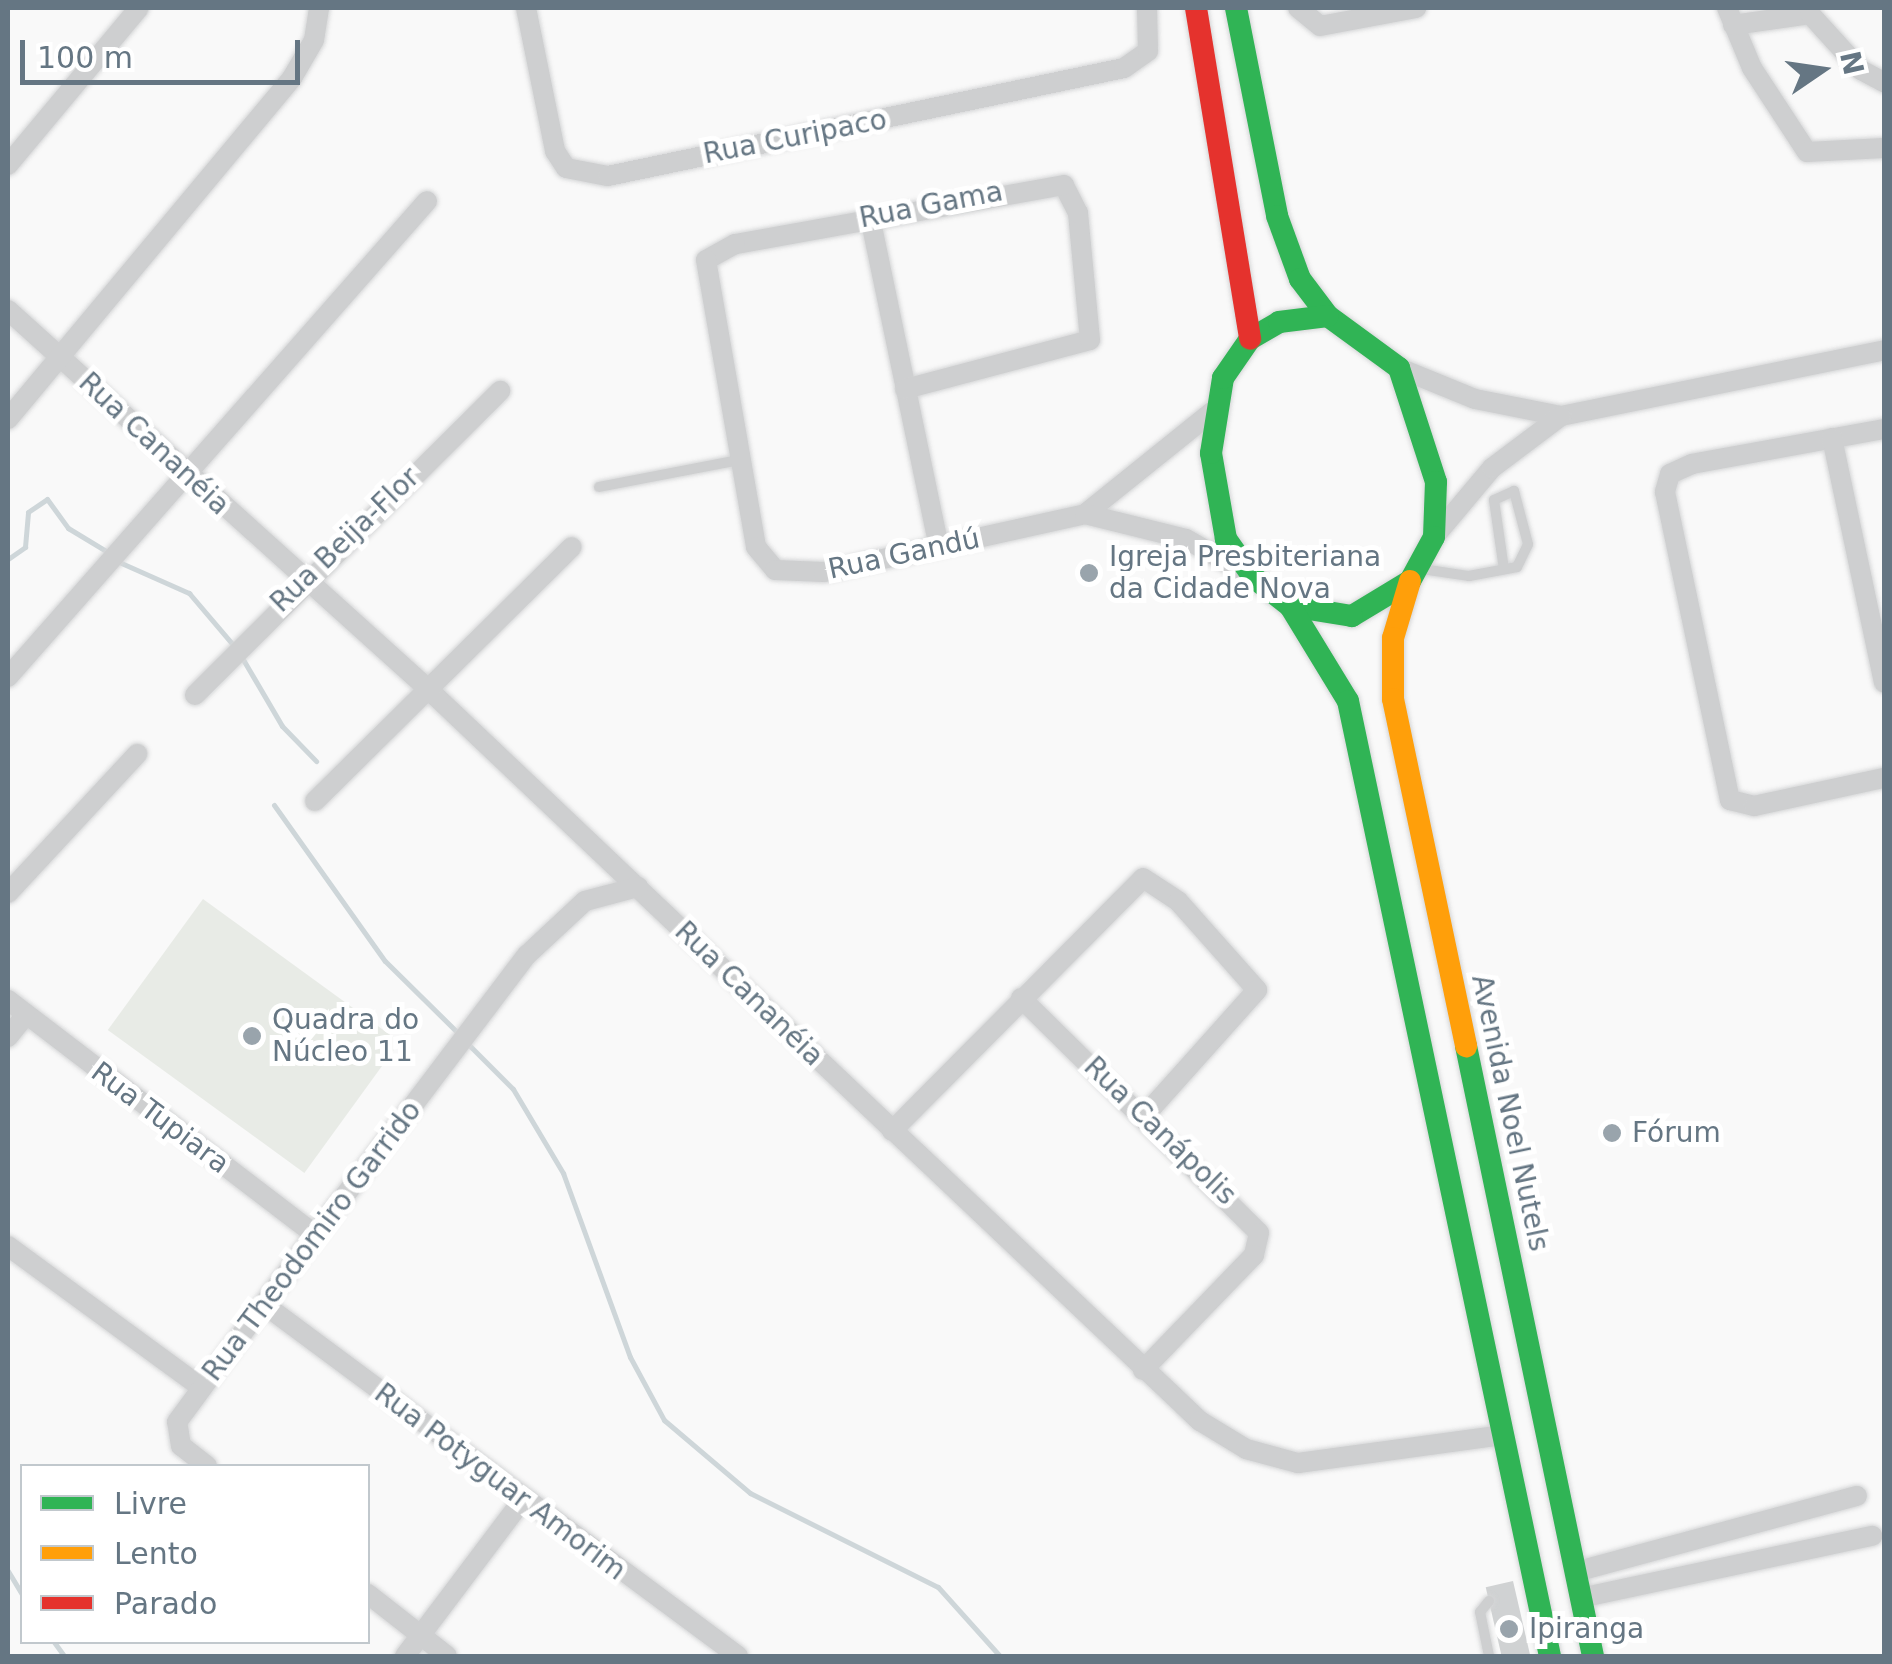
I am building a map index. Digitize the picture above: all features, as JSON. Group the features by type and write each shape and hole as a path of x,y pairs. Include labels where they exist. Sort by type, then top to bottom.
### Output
{"main road":[{"path":"1196,8 1250,339"},
{"path":"1236,8 1277,216 1300,278 1328,316 1399,368 1436,482 1434,537 1414,575 1352,616 1290,606"},
{"path":"1328,316 1279,322 1250,339 1212,412 1226,539 1253,578 1290,606 1348,701 1502,1435 1526,1592 1550,1656"},
{"name":"Avenida Noel Nutels","path":"1414,575 1394,638 1394,699 1593,1656"}],"street":[{"path":"8,419 63,360 292,78 314,40 319,8"},
{"name":"Rua Curipaco","path":"526,8 545,107 566,168 608,176 1089,78 1141,61 1152,40 1148,8"},
{"path":"1302,14 1338,24 1416,8"},
{"path":"8,165 136,9"},
{"path":"1884,82 1813,11 1730,16 1752,68 1807,152 1884,148"},
{"name":"Rua Gama","path":"735,244 1049,182 1073,197 1095,330 1042,358 905,389"},
{"path":"8,677 182,470 427,201"},
{"path":"870,217 939,547"},
{"name":"Rua Gandú","path":"735,244 716,250 704,275 751,523 764,558 794,574 1085,514 1212,412"},
{"name":"Rua Cananéia","path":"8,310 428,689 1143,1370 1246,1450 1298,1463 1502,1435"},
{"path":"1399,368 1476,399 1561,416 1884,350"},
{"name":"Rua Beija-Flor","path":"195,695 302,579 500,391"},
{"path":"1434,537 1492,468 1561,416"},
{"path":"1884,428 1670,474 1669,526 1735,804 1884,778"},
{"path":"1832,438 1884,682"},
{"name":"Rua Gandú","path":"1085,514 1186,539 1253,578"},
{"path":"314,800 572,547"},
{"path":"8,893 137,754"},
{"path":"892,1131 1132,881 1163,889 1254,980 1250,1006 1146,1114"},
{"name":"Rua Theodomiro Garrido","path":"204,1464 181,1446 177,1422 314,1235 527,955 585,901 638,888"},
{"name":"Rua Canápolis","path":"1021,998 1146,1114 1256,1225 1259,1248 1143,1370"},
{"name":"Rua Tupiara","path":"8,1000 314,1235"},
{"path":"8,1037 25,1016"},
{"path":"8,1246 202,1388"},
{"name":"Rua Potyguar Amorim","path":"264,1305 522,1501 738,1656"},
{"path":"1575,1572 1857,1496"},
{"path":"405,1656 522,1501"},
{"path":"1580,1598 1872,1536"},
{"path":"370,1596 447,1656"}],"lane":[{"path":"599,487 739,460"},
{"path":"1414,575 1468,576 1504,570 1517,567 1528,544 1520,502 1503,490 1493,518 1504,570"},
{"path":"1489,1601 1480,1612 1489,1656"}],"shaded area":[{"name":"Quadra do Núcleo 11","path":"203,899 400,1042 304,1173 108,1030"}],"building":[{"name":"Ipiranga","path":"1513,1581 1530,1656 1502,1656 1486,1587"}],"waterway":[{"path":"8,559 25,547 28,512 47,499 68,528 111,554"},
{"path":"119,562 189,593 235,647"},
{"path":"241,656 282,726 316,761"},
{"path":"274,805 385,961 460,1035"},
{"path":"467,1043 513,1089 563,1173 630,1357 664,1420 750,1493 938,1587 1000,1656"},
{"path":"8,1571 20,1591"},
{"path":"55,1644 64,1656"}],"traffic: fast":[{"path":"1236,8 1277,216 1300,279 1328,316"},
{"path":"1328,316 1399,368 1436,482 1434,537 1410,581 1352,616 1290,606 1253,577 1226,539 1211,453 1223,378 1250,339 1279,322 1328,316"},
{"path":"1290,606 1348,701 1550,1656"},
{"path":"1466,1046 1593,1656"}],"traffic: slow":[{"path":"1410,581 1393,638 1393,699 1466,1046"}],"traffic: jam":[{"path":"1196,8 1250,339"}],"place":[{"name":"Igreja Presbiteriana da Cidade Nova","path":"1089,573"},
{"name":"Quadra do Núcleo 11","path":"252,1036"},
{"name":"Fórum","path":"1612,1133"},
{"name":"Ipiranga","path":"1509,1629"}]}
